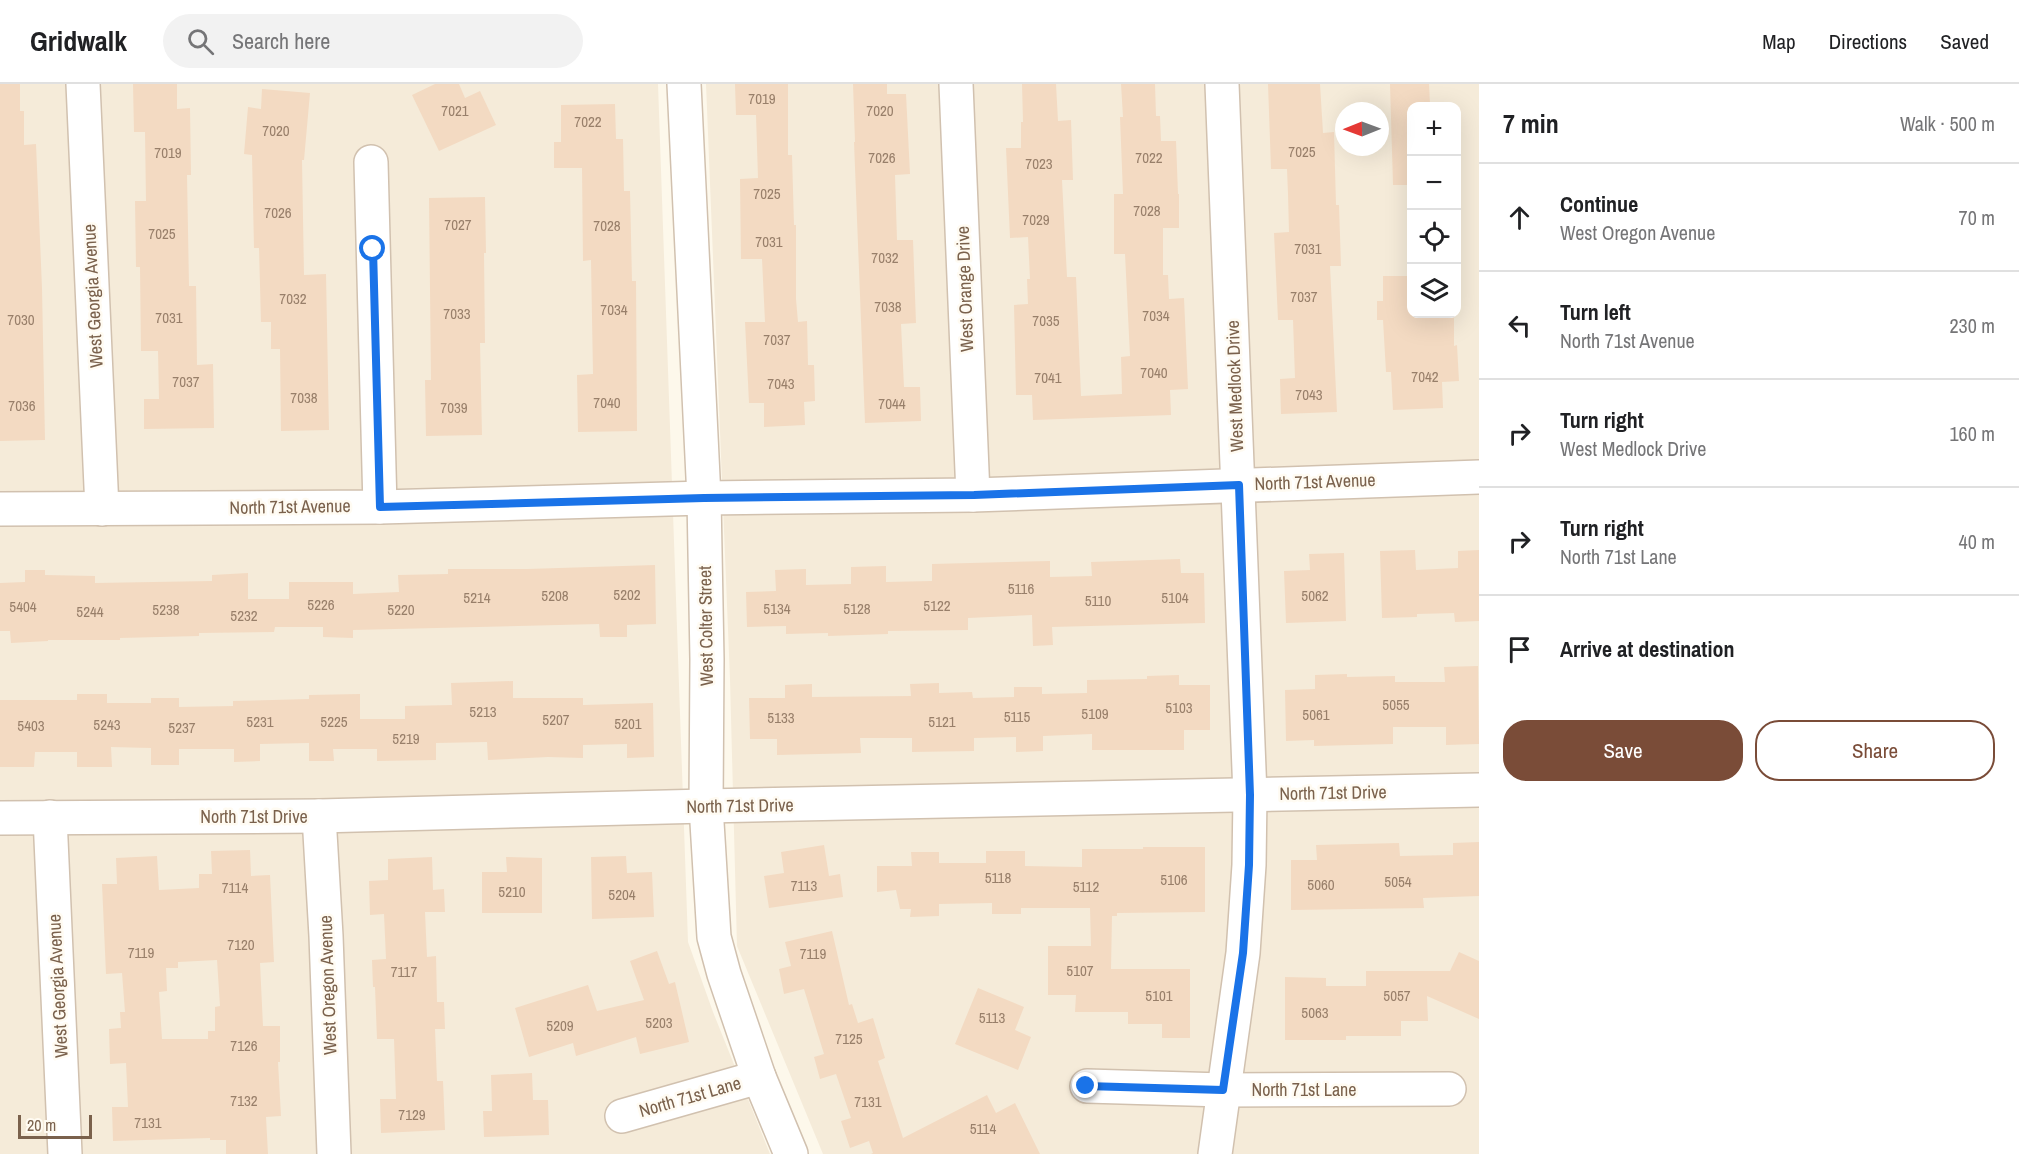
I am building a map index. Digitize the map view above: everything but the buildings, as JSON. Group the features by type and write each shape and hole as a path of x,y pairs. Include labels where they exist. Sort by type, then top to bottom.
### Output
{"street":[{"name":"West Georgia Avenue","path":"83,84 102,509"},
{"name":"West Colter Street","path":"684,84 704,498 707,659 706,806 714,937 724,974 759,1077 791,1154"},
{"name":"West Orange Drive","path":"956,84 974,495"},
{"name":"West Medlock Drive","path":"1215,1154 1243,953 1249,865 1250,795 1222,84"},
{"path":"370,162 380,507"},
{"name":"North 71st Avenue","path":"0,509 380,507 704,498 974,495 1479,477"},
{"name":"North 71st Drive","path":"0,818 319,816 1479,790"},
{"name":"West Oregon Avenue","path":"319,816 334,1154"},
{"name":"West Georgia Avenue","path":"50,817 65,1154"},
{"name":"North 71st Lane","path":"622,1116 759,1077"},
{"name":"North 71st Lane","path":"1086,1086 1223,1090 1449,1089"}],"shaded area":[{"path":"0,84 658,84 688,942 713,1012 770,1154 0,1154"},
{"path":"706,84 1479,84 1479,1154 823,1154 737,946 730,679"}],"route":[{"path":"373,249 380,507 704,498 974,495 1239,485 1250,795 1249,865 1243,953 1223,1090 1086,1086"}]}
